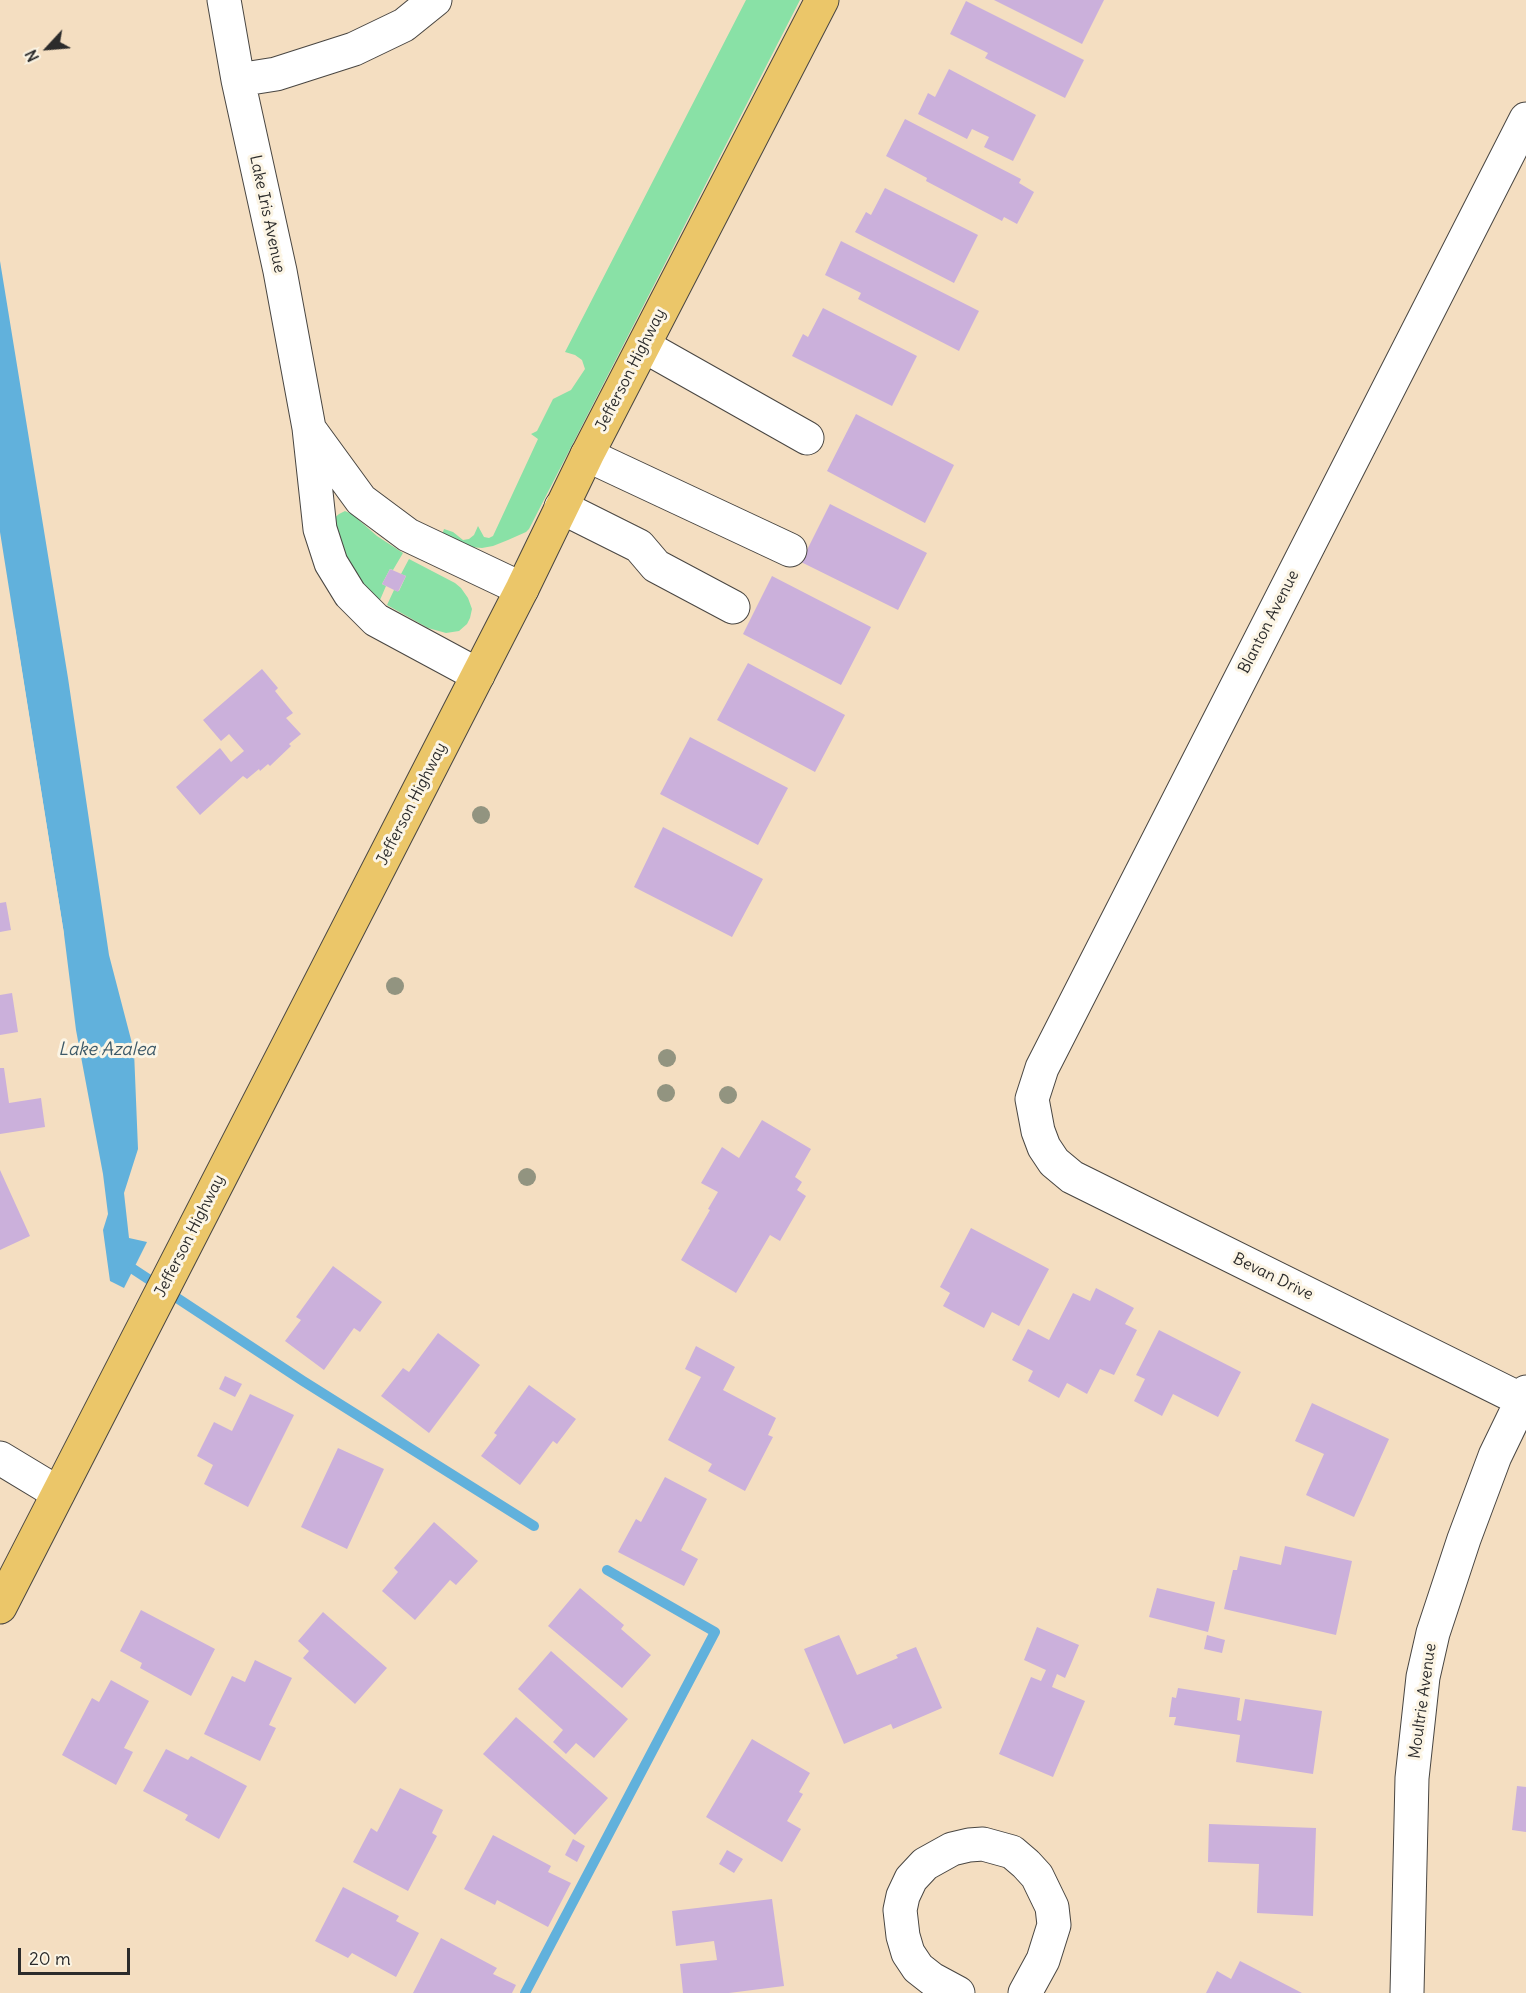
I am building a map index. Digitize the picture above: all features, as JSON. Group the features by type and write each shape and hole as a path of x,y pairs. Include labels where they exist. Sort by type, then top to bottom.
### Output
{"main road":[{"name":"Jefferson Highway","path":"0,1607 522,589 587,455 822,0"}],"street":[{"name":"Lake Iris Avenue","path":"224,0 238,80 280,271 309,428 320,528 331,562 350,594 376,620 478,675"},
{"path":"238,80 276,74 354,49 404,25 435,0"},
{"name":"Blanton Avenue","path":"1038,1131 1032,1099 1042,1068 1526,119"},
{"path":"644,346 807,438"},
{"name":"Lake Iris Avenue","path":"309,428 361,500 370,507 408,535 522,589"},
{"path":"587,455 790,550"},
{"path":"561,507 639,546 656,566 733,607"},
{"name":"Bevan Drive","path":"1038,1131 1044,1147 1054,1162 1072,1177 1525,1398"},
{"name":"Moultrie Avenue","path":"1407,1993 1412,1778 1423,1677 1433,1633 1464,1539 1495,1456 1525,1398"},
{"path":"0,1458 58,1493"},
{"path":"958,1993 932,1979 918,1968 908,1953 903,1936 900,1910 903,1896 911,1879 925,1864 952,1849 983,1844 1012,1852 1026,1864 1037,1876 1052,1907 1054,1925 1043,1960 1025,1993"}],"green space":[{"path":"746,0 800,0 529,529 508,540 482,548 470,547 442,535 444,529 453,532 463,540 469,539 474,535 478,526 484,537 493,536 538,439 531,434 537,431 553,399 571,390 585,369 582,360 565,352"},
{"path":"345,511 403,553 382,584 386,586 380,600 352,572 332,520"},
{"path":"409,559 455,583 468,598 472,609 470,618 459,631 446,633 428,628 387,605 394,590 399,591 406,576 401,574"}],"water":[{"name":"Lake Azalea","path":"0,261 68,678 109,955 134,1051 138,1149 124,1193 129,1238 147,1242 124,1288 110,1281 103,1230 108,1214 103,1174 76,1030 64,934 0,532"}],"pier":[{"path":"15,628 64,934 61,934 12,629"}],"building":[{"path":"994,0 1104,0 1082,44"},
{"path":"966,1 1084,60 1065,98 985,58 988,53 950,34"},
{"path":"949,69 1036,115 1013,161 984,147 989,137 972,129 967,139 918,114 928,93 935,97"},
{"path":"905,119 1021,179 1019,183 1034,192 1017,224 1004,217 1002,221 926,181 927,178 886,156"},
{"path":"885,188 978,235 954,283 855,232 866,212 871,215"},
{"path":"841,241 979,311 959,351 858,299 861,293 825,275"},
{"path":"823,308 917,356 892,406 792,356 803,334 808,337"},
{"path":"856,414 954,465 925,523 827,471"},
{"path":"830,504 927,553 898,610 801,562"},
{"path":"390,569 406,576 398,592 382,584"},
{"path":"772,576 871,627 841,685 743,634"},
{"path":"748,663 845,715 815,772 717,720"},
{"path":"262,669 278,688 275,691 293,713 286,718 301,734 270,766 268,764 260,771 259,769 247,779 243,776 200,815 176,787 220,748 231,762 244,751 229,734 221,741 203,720"},
{"path":"690,737 788,788 758,845 660,794"},
{"path":"663,827 763,879 732,937 634,887"},
{"path":"6,902 11,930 0,932 0,903"},
{"path":"12,993 18,1032 0,1035 0,995"},
{"path":"0,1068 4,1068 9,1103 41,1098 45,1127 0,1134"},
{"path":"762,1120 811,1149 795,1177 802,1182 797,1190 806,1196 780,1241 770,1235 736,1293 681,1260 718,1192 701,1183 722,1147 739,1158"},
{"path":"0,1170 30,1236 0,1250"},
{"path":"971,1228 1049,1269 1019,1326 992,1312 984,1328 943,1306 950,1293 940,1287"},
{"path":"333,1266 382,1302 360,1332 354,1328 324,1370 285,1341 301,1320 296,1317"},
{"path":"1096,1288 1134,1308 1125,1324 1137,1330 1114,1375 1100,1369 1087,1394 1067,1383 1059,1398 1028,1381 1033,1371 1012,1360 1028,1329 1049,1340 1073,1293 1090,1301"},
{"path":"1159,1330 1241,1372 1218,1417 1173,1394 1162,1416 1134,1401 1145,1379 1136,1375"},
{"path":"438,1333 480,1365 429,1433 381,1396 403,1368 409,1372"},
{"path":"696,1346 735,1367 723,1390 776,1418 768,1435 773,1437 745,1491 708,1471 712,1464 668,1440 701,1377 685,1369"},
{"path":"225,1376 242,1384 235,1397 219,1389"},
{"path":"529,1385 576,1419 557,1444 553,1441 520,1485 481,1456 497,1435 494,1433"},
{"path":"250,1394 294,1415 248,1507 204,1484 213,1465 197,1456 214,1422 232,1431"},
{"path":"1312,1403 1389,1439 1354,1517 1306,1495 1324,1454 1295,1441"},
{"path":"338,1448 384,1469 347,1549 301,1527"},
{"path":"665,1477 707,1499 681,1550 698,1559 684,1586 618,1552 636,1519 641,1522"},
{"path":"434,1522 478,1561 456,1585 450,1580 415,1620 382,1591 398,1572 394,1568"},
{"path":"1285,1546 1352,1561 1336,1635 1224,1609 1233,1570 1237,1570 1240,1556 1281,1565"},
{"path":"580,1588 624,1625 621,1629 651,1655 622,1688 548,1626"},
{"path":"1157,1588 1215,1602 1208,1632 1149,1617"},
{"path":"141,1610 215,1649 191,1696 140,1668 142,1663 120,1651"},
{"path":"323,1612 387,1668 355,1704 303,1658 309,1651 298,1641"},
{"path":"1037,1627 1079,1645 1065,1678 1057,1674 1052,1687 1085,1701 1053,1777 999,1754 1031,1677 1041,1681 1046,1670 1024,1660"},
{"path":"839,1635 857,1675 898,1658 896,1655 916,1647 942,1708 893,1729 891,1724 844,1744 804,1649"},
{"path":"1207,1635 1225,1640 1222,1653 1204,1649"},
{"path":"551,1651 628,1719 594,1758 576,1743 566,1754 553,1742 563,1730 518,1689"},
{"path":"255,1660 292,1678 269,1725 276,1728 260,1761 204,1734 232,1676 245,1682"},
{"path":"111,1680 149,1701 124,1748 133,1752 116,1785 62,1755 92,1698 99,1702"},
{"path":"1178,1688 1240,1698 1237,1720 1241,1721 1245,1699 1322,1711 1313,1774 1236,1762 1240,1735 1174,1725 1176,1717 1169,1717 1172,1697 1176,1698"},
{"path":"516,1717 608,1798 575,1835 483,1754"},
{"path":"752,1739 810,1773 799,1792 803,1794 787,1821 801,1829 782,1862 706,1817"},
{"path":"166,1749 188,1760 191,1756 247,1786 219,1839 185,1820 188,1815 143,1791"},
{"path":"1517,1786 1526,1787 1526,1832 1512,1830"},
{"path":"400,1788 443,1810 432,1833 437,1836 408,1891 353,1862 371,1828 377,1832"},
{"path":"1209,1824 1316,1828 1313,1916 1257,1913 1259,1864 1208,1862"},
{"path":"493,1835 551,1866 548,1872 571,1883 548,1927 497,1900 495,1905 464,1889"},
{"path":"573,1839 585,1846 577,1862 565,1855"},
{"path":"727,1850 743,1859 734,1873 719,1864"},
{"path":"343,1887 399,1916 396,1921 419,1933 396,1977 352,1953 348,1958 315,1941"},
{"path":"772,1899 784,1986 729,1993 683,1993 680,1964 717,1960 714,1941 676,1946 672,1911"},
{"path":"441,1938 497,1968 493,1974 516,1985 512,1993 413,1993"},
{"path":"1240,1961 1302,1993 1206,1993 1217,1971 1231,1979"}],"waterway":[{"path":"133,1269 303,1381 534,1526"},
{"path":"525,1993 715,1632 607,1570"}]}
